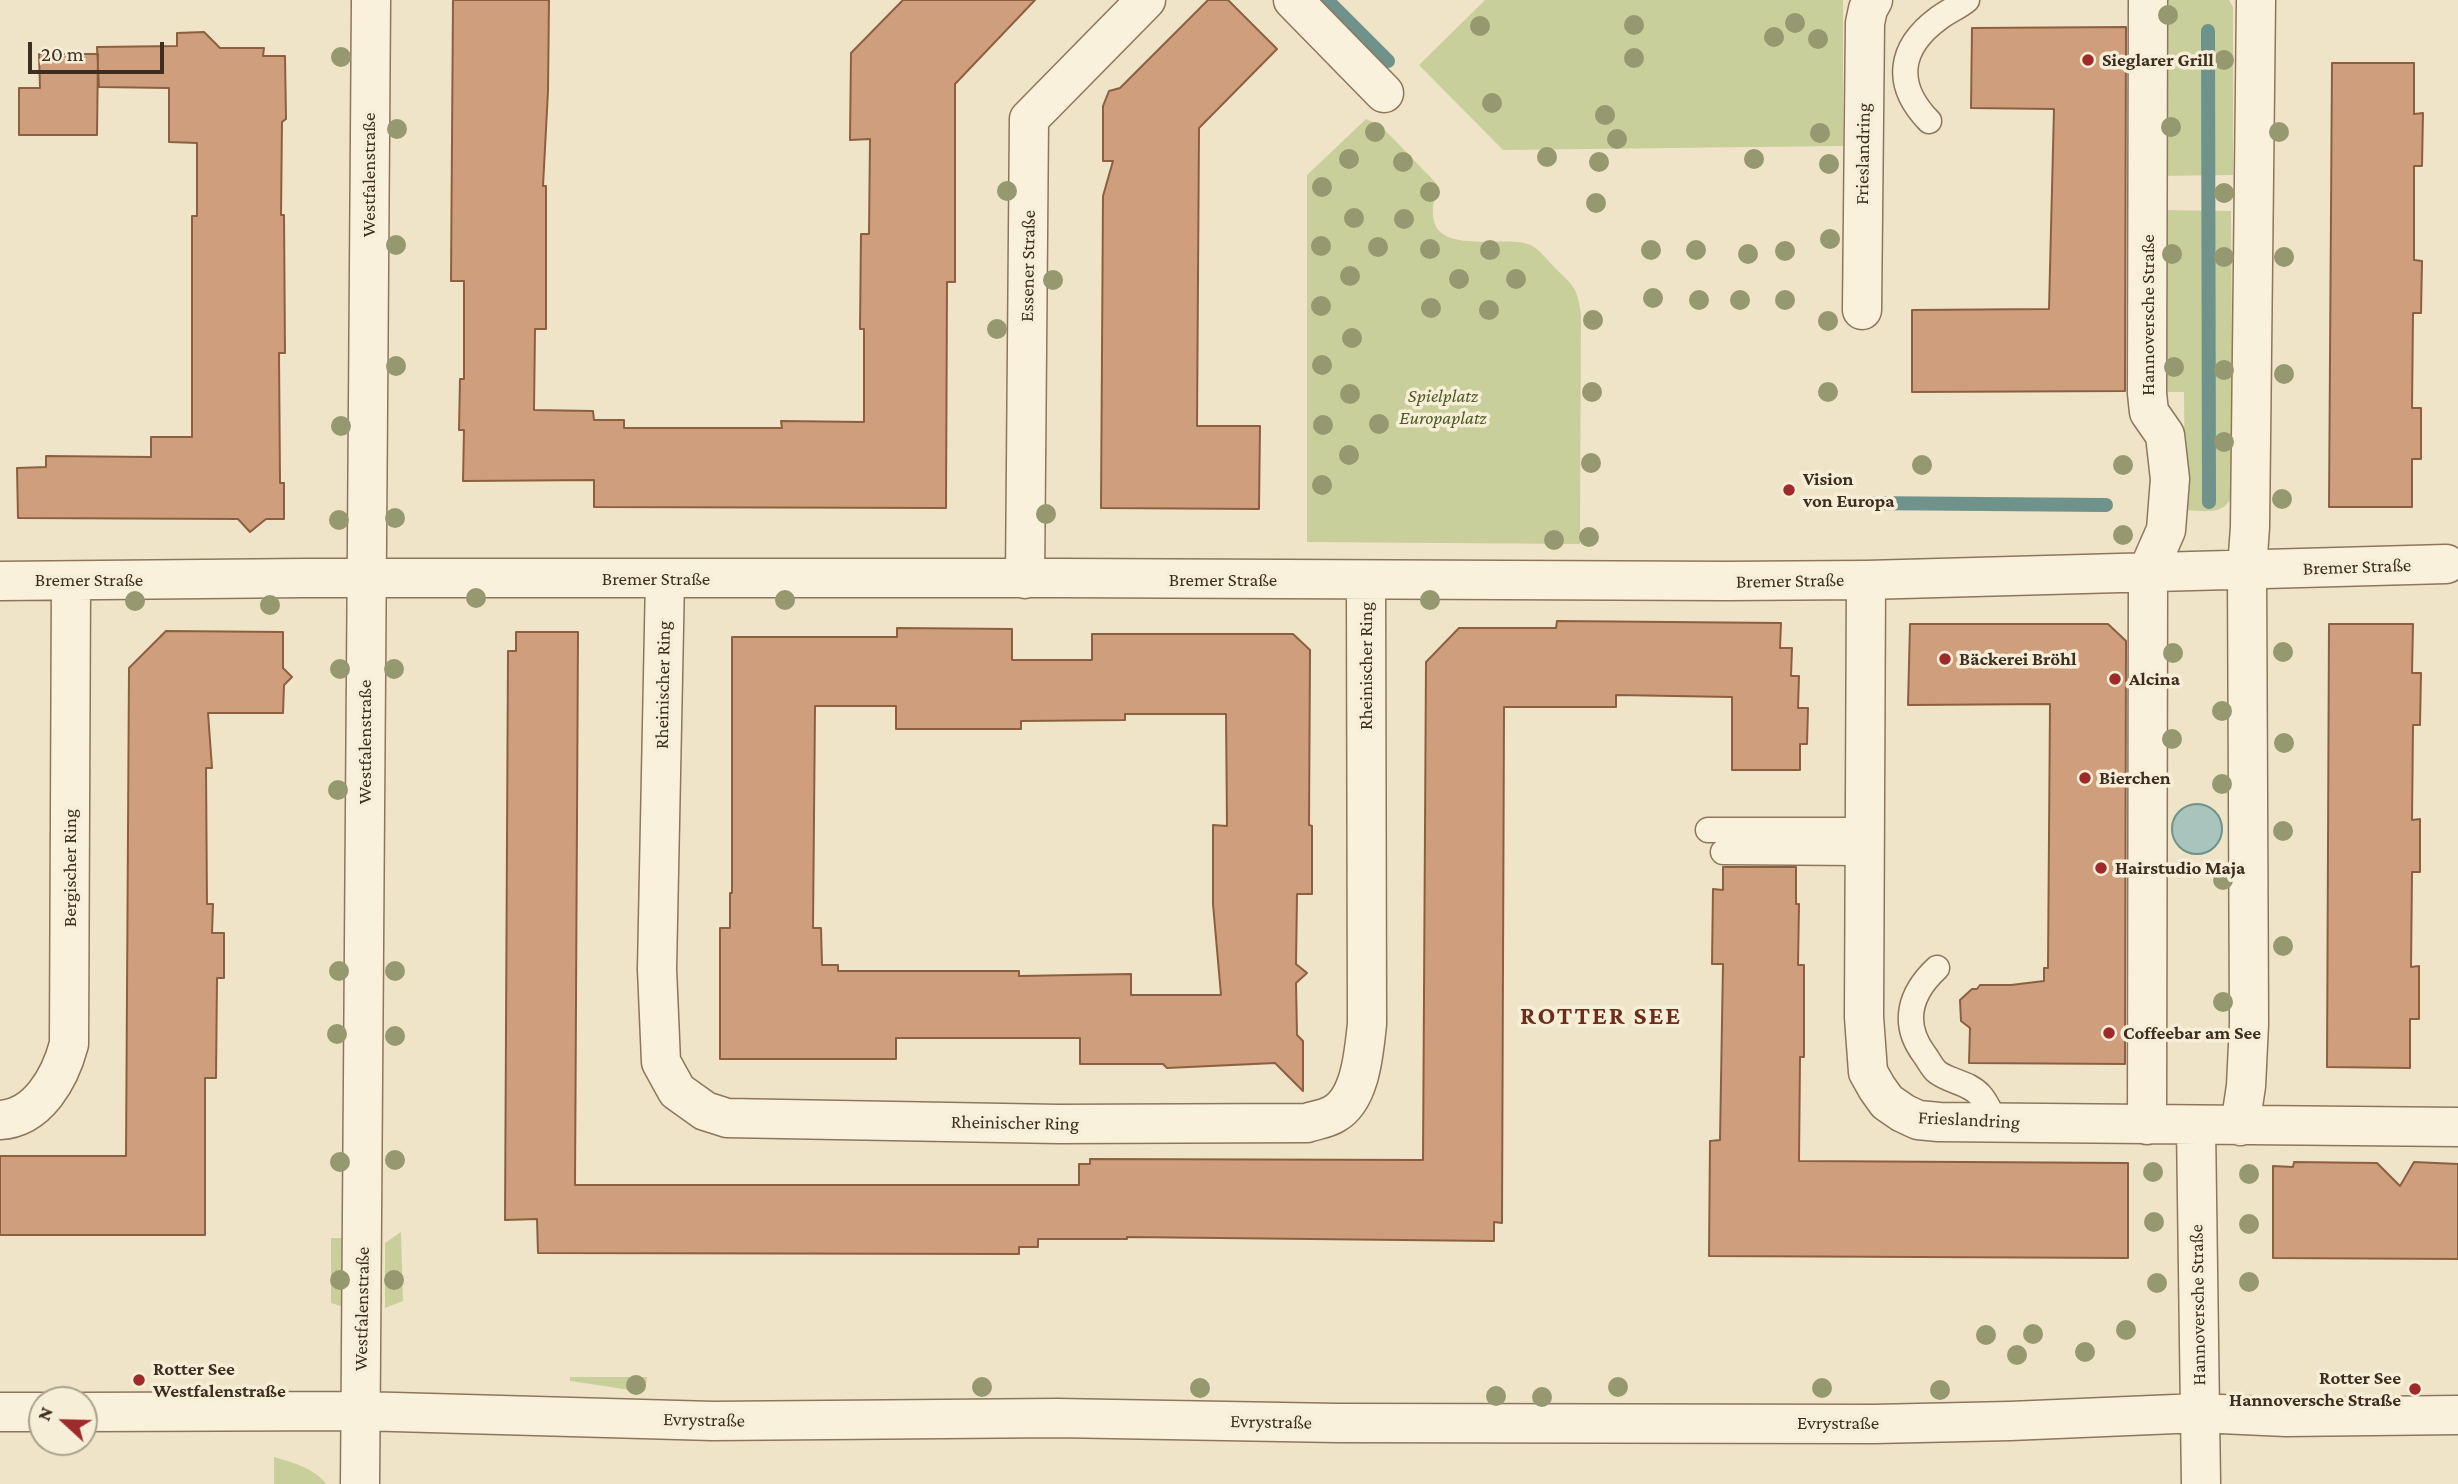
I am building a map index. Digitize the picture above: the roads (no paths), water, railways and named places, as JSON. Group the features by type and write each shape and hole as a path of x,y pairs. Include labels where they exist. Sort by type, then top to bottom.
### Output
{"street":[{"name":"Westfalenstraße","path":"360,1484 371,0"},
{"name":"Essener Straße","path":"1025,579 1029,119 1146,0"},
{"path":"1293,0 1384,93"},
{"name":"Frieslandring","path":"1862,310 1865,23 1872,0"},
{"name":"Hannoversche Straße","path":"2147,1125 2148,571 2166,530 2169,479 2165,435 2149,412 2147,393 2148,0"},
{"path":"2240,1126 2246,1086 2249,1024 2247,569 2250,527 2256,0"},
{"name":"Bremer Straße","path":"0,581 366,578 1866,580 2454,564"},
{"name":"Rheinischer Ring","path":"665,579 657,969 661,1062 677,1091 705,1111 727,1118 1058,1124 1307,1122 1334,1114 1350,1098 1363,1060 1367,1024 1366,581"},
{"name":"Frieslandring","path":"1866,580 1864,1017 1868,1072 1887,1102 1918,1120 2196,1126 2458,1127"},
{"name":"Bergischer Ring","path":"0,1120 15,1119 24,1114 45,1094 56,1081 69,1044 71,581"},
{"name":"Hannoversche Straße","path":"2196,1126 2202,1484"},
{"name":"Evrystraße","path":"98,1412 359,1411 713,1421 1057,1418 1337,1423 1874,1424 2199,1413 2286,1417 2458,1415"},
{"path":"0,1412 28,1412"}],"lane":[{"path":"1929,121 1915,107 1907,93 1904,73 1910,51 1938,19 1968,0"},
{"path":"1708,830 1863,842"},
{"path":"1723,852 1863,842"},
{"path":"1937,968 1922,982 1914,996 1913,1036 1937,1072 1967,1084 1981,1096 1996,1123"}],"water":[{"path":"2197,804 2214,812 2222,829 2214,846 2197,854 2180,846 2172,829 2180,812"}],"waterway":[{"path":"1327,0 1388,61"},
{"path":"2208,31 2209,502"},
{"path":"1862,503 2106,505"}],"place":[{"name":"Sieglarer Grill","path":"2088,60"},
{"name":"Vision von Europa","path":"1789,490"},
{"name":"Bäckerei Bröhl","path":"1945,659"},
{"name":"Alcina","path":"2115,679"},
{"name":"Bierchen","path":"2085,778"},
{"name":"Hairstudio Maja","path":"2101,868"},
{"name":"Coffeebar am See","path":"2109,1033"},
{"name":"Rotter See Westfalenstraße","path":"139,1380"},
{"name":"Rotter See Hannoversche Straße","path":"2415,1389"}],"district":[{"name":"ROTTER SEE","path":"1601,1016"}],"park label":[{"name":"Spielplatz Europaplatz","path":"1443,407"}]}
